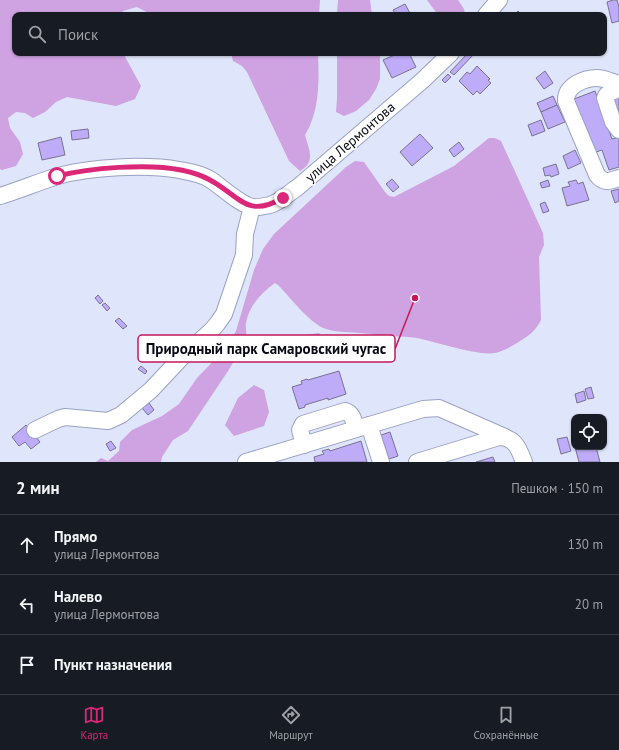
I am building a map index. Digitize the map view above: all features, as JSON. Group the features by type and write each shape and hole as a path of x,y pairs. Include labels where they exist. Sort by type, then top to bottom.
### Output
{"street":[{"path":"489,12 499,0"},
{"name":"улица Лермонтова","path":"252,207 261,207 271,204 283,198 298,187 423,80 448,56"},
{"path":"619,84 598,78 585,80 569,90 566,96 566,101 597,175 601,180 607,182 619,178"},
{"path":"619,89 609,92 605,98 613,122 619,130"},
{"path":"6,194 57,176 75,172 124,168 160,168 180,170 197,174 210,180 242,202 252,207 245,234 244,255 224,314 211,331 181,358 151,390 121,415 108,421 58,418 36,430"},
{"path":"246,462 423,409 439,408 516,443 524,462"},
{"path":"362,427 381,462"},
{"path":"417,462 452,457 505,437"}],"shaded area":[{"path":"0,0 320,0 319,12 146,12 137,7 122,12 12,12 12,56 125,56 141,86 135,99 116,106 67,97 56,102 45,112 33,118 25,113 16,112 8,118 10,128 20,142 23,154 16,166 2,170 0,169"},
{"path":"338,0 370,0 372,12 337,12"},
{"path":"427,0 458,0 464,12 436,12"},
{"path":"232,56 318,56 318,95 314,116 305,135 310,160 308,164 300,171 289,161 247,72 242,66 233,61"},
{"path":"337,56 380,56 380,79 369,100 356,111 344,116 336,112"},
{"path":"489,138 495,138 501,141 543,233 544,245 539,257 541,320 535,330 529,335 505,350 495,353 487,353 468,351 411,337 382,336 326,329 313,321 300,310 275,283 256,300 250,311 246,324 245,339 228,371 188,431 173,440 162,457 161,462 96,462 101,458 108,461 119,451 120,442 132,430 162,416 179,404 197,378 226,348 236,331 254,270 263,249 274,234 346,167 355,161 364,162 385,192 389,196 394,197 454,166"},
{"path":"319,333 330,346 328,351 282,361 274,350 290,337"},
{"path":"254,385 264,390 269,412 264,426 234,436 225,425 238,398"}],"building":[{"path":"617,0 619,7 619,21 612,23 607,2"},
{"path":"405,4 409,12 394,12 393,10"},
{"path":"392,56 410,56 416,67 392,78 383,60"},
{"path":"465,56 472,56 454,75 450,72"},
{"path":"477,66 490,79 488,80 491,83 480,94 477,91 473,95 459,81 467,72 470,74"},
{"path":"545,71 553,83 544,89 536,78"},
{"path":"448,74 451,77 445,83 442,80"},
{"path":"595,91 612,139 619,137 619,167 609,170 602,150 593,153 574,99"},
{"path":"619,93 619,122 610,96"},
{"path":"553,96 557,105 541,112 537,103"},
{"path":"557,105 565,122 548,129 541,112"},
{"path":"541,120 545,131 532,136 528,125"},
{"path":"88,129 89,138 72,140 71,131"},
{"path":"420,134 433,148 412,166 400,152"},
{"path":"61,137 65,155 42,160 38,143"},
{"path":"459,142 464,149 454,157 449,150"},
{"path":"575,150 581,163 568,169 563,156"},
{"path":"556,164 559,174 551,177 550,175 545,176 543,168"},
{"path":"392,179 399,187 393,192 386,184"},
{"path":"548,180 550,186 542,188 540,183"},
{"path":"576,180 578,184 583,182 589,200 567,206 562,188 570,186 568,182"},
{"path":"619,189 619,201 615,203 611,191"},
{"path":"545,202 549,211 543,213 540,204"},
{"path":"98,295 103,301 100,304 95,298"},
{"path":"105,303 110,308 107,311 102,305"},
{"path":"119,318 127,326 123,329 115,321"},
{"path":"141,366 147,371 145,374 138,369"},
{"path":"339,371 346,394 305,405 305,407 299,409 292,387 302,384 301,381"},
{"path":"591,387 594,398 588,399 585,389"},
{"path":"584,391 586,400 577,403 575,394"},
{"path":"149,403 154,410 148,415 142,408"},
{"path":"26,425 40,442 31,449 25,442 19,446 12,437"},
{"path":"390,432 398,456 389,459 381,435"},
{"path":"567,437 571,451 561,454 557,439"},
{"path":"111,441 116,448 110,451 106,444"},
{"path":"361,441 367,462 315,462 314,457 324,454 322,451 329,449 330,451"},
{"path":"576,450 597,450 600,462 579,462"},
{"path":"493,457 495,462 476,462"}],"place":[{"name":"Природный парк Самаровский чугас","path":"415,298"}],"route":[{"path":"57,176 75,172 124,168 160,168 180,170 197,174 210,180 242,202 252,207 261,207 283,198"}]}
